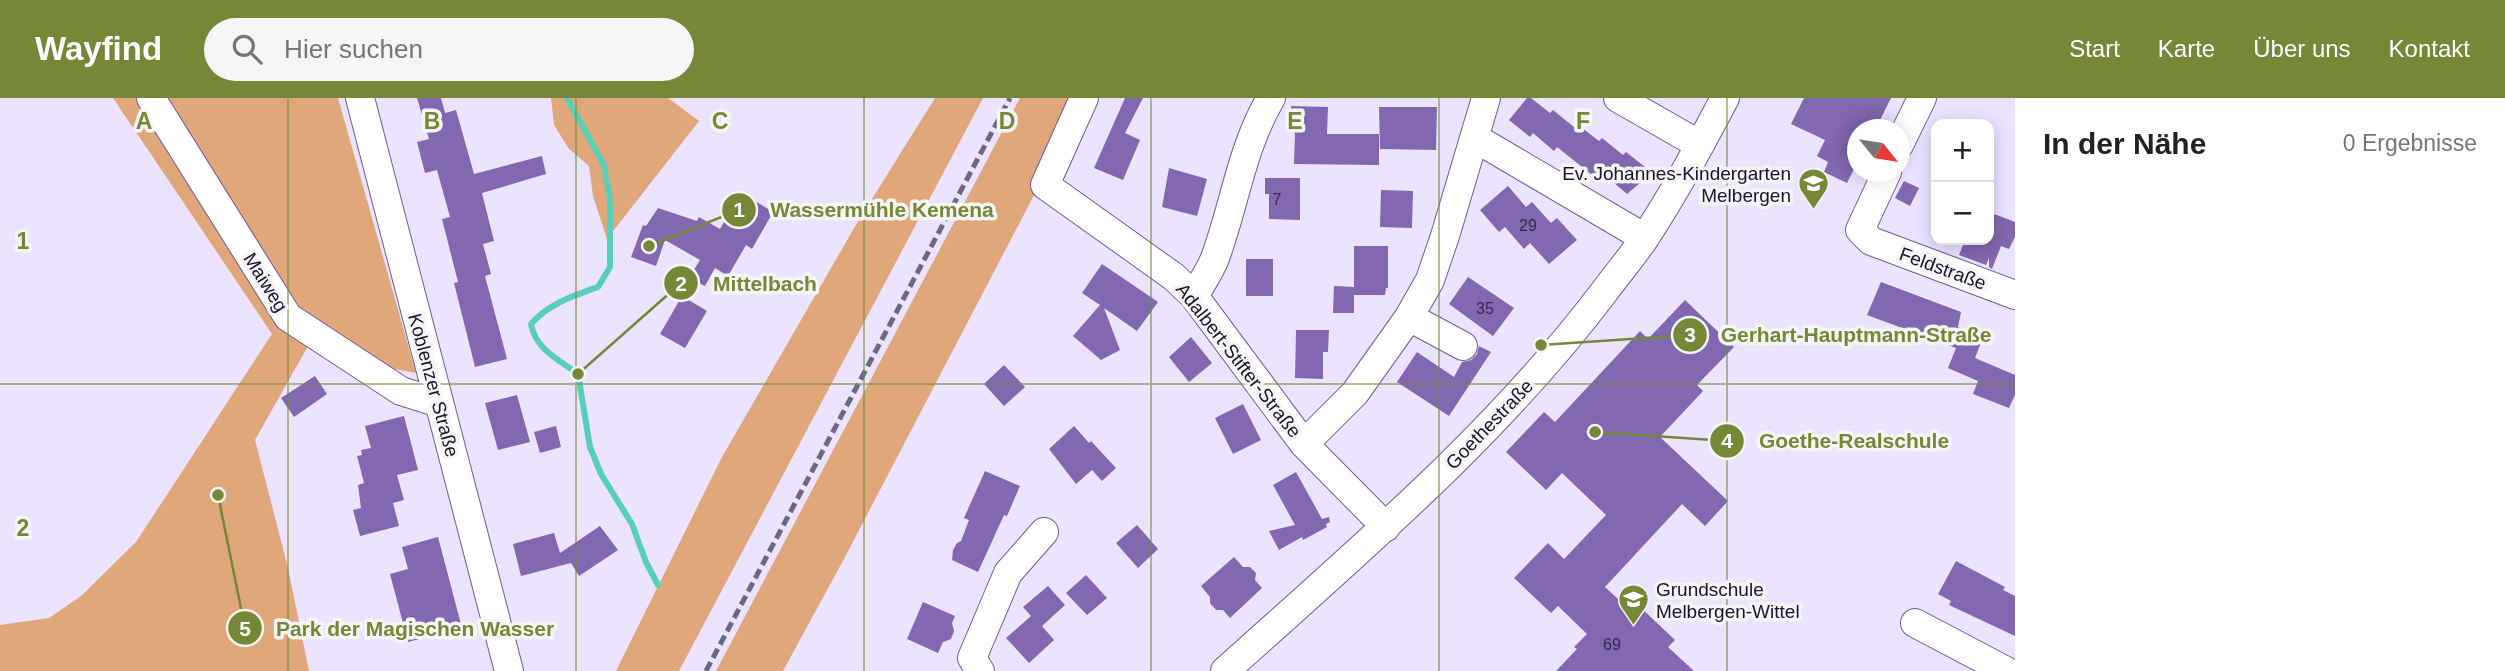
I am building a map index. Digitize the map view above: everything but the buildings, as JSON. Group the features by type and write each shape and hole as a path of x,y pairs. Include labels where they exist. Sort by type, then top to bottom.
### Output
{"street":[{"name":"Maiweg","path":"151,98 288,317 401,391 439,404"},
{"name":"Koblenzer Straße","path":"360,98 509,671"},
{"name":"Adalbert-Stifter-Straße","path":"1084,98 1045,184 1174,277 1194,296 1304,444 1386,527"},
{"path":"1194,296 1215,260 1241,167 1259,118 1271,98"},
{"path":"1304,444 1355,393 1409,317 1430,280 1486,98"},
{"path":"1618,98 1700,145"},
{"name":"Goethestraße","path":"1225,671 1386,527 1509,406 1581,323 1645,237 1725,98"},
{"path":"1910,123 1922,98"},
{"path":"1475,138 1645,237"},
{"name":"Feldstraße","path":"1882,182 1860,230 1871,241 2015,295"},
{"path":"1409,317 1462,346"},
{"path":"980,671 972,658 1008,573 1044,532"},
{"path":"1915,623 2006,671"}],"shaded area":[{"path":"113,98 338,98 416,373 351,361 312,339 255,440 288,568 309,671 0,671 0,625 49,618 81,596 136,542 272,334"},
{"path":"551,98 668,98 699,121 607,239 593,196 589,166 569,149 554,125"},
{"path":"935,98 983,98 679,671 616,671 722,457 857,223"},
{"path":"1020,98 1077,98 1032,199 845,557 783,671 716,671"}],"waterway":[{"path":"567,98 604,165 610,199 610,267 598,287 553,306 531,324 543,347 578,374 590,447 601,474 632,524 658,585"}],"railway":[{"path":"706,671 1010,98"}],"place":[{"name":"Ev. Johannes-Kindergarten Melbergen","path":"1814,211"},
{"name":"Wassermühle Kemena","path":"649,246"},
{"name":"Gerhart-Hauptmann-Straße","path":"1541,345"},
{"name":"Mittelbach","path":"578,374"},
{"name":"Goethe-Realschule","path":"1595,432"},
{"name":"Park der Magischen Wasser","path":"218,495"},
{"name":"Grundschule Melbergen-Wittel","path":"1633,627"}]}
